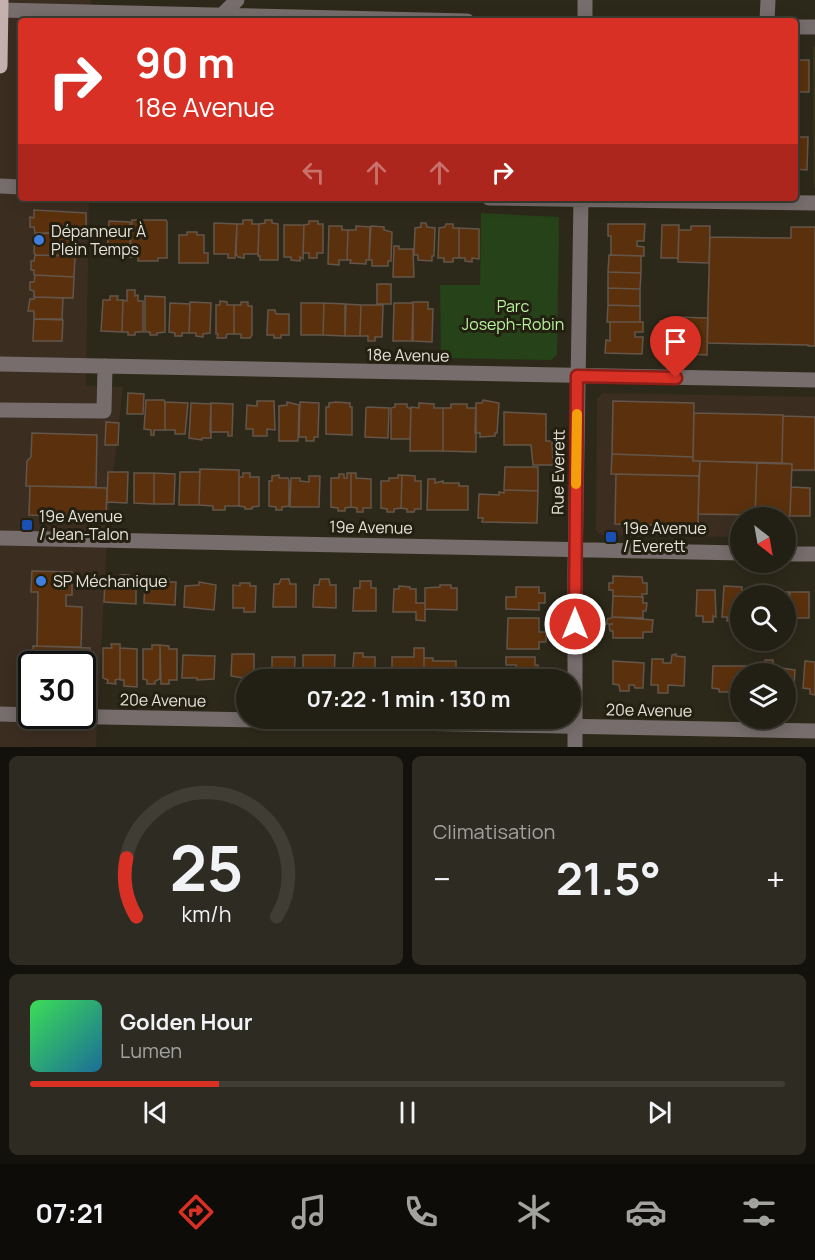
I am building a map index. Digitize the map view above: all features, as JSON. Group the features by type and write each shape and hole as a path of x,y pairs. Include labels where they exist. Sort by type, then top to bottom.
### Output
{"main road":[{"path":"0,66 1,7"}],"street":[{"path":"221,16 237,0"},
{"path":"585,0 585,18"},
{"path":"767,18 768,0"},
{"path":"1,7 319,18"},
{"path":"798,27 815,27"},
{"path":"0,186 18,187"},
{"name":"Rue Everett","path":"576,669 575,549 581,201"},
{"path":"715,201 815,203"},
{"name":"18e Avenue","path":"0,364 815,380"},
{"path":"0,410 104,411 105,366"},
{"name":"19e Avenue","path":"0,538 730,553"},
{"path":"796,554 815,554"},
{"path":"0,714 18,715"},
{"name":"20e Avenue","path":"96,717 236,720"},
{"name":"20e Avenue","path":"581,727 815,731"},
{"name":"Rue Everett","path":"575,747 576,729"}],"shaded area":[{"path":"0,0 91,0 91,18 18,18 18,201 89,201 86,386 123,387 108,520 96,747 0,747"},
{"path":"813,46 815,46 815,188 814,188"},
{"path":"603,393 815,397 815,472 788,472 789,507 730,507 730,537 602,535 597,532 596,528 597,399"}],"green space":[{"name":"Parc Joseph-Robin","path":"481,213 559,217 557,355 551,360 441,358 440,285 480,285"}],"building":[{"path":"798,60 809,60 809,92 798,92"},
{"path":"798,137 808,137 807,170 798,169"},
{"path":"34,210 86,213 86,233 35,233 34,227 30,227 30,217 34,218"},
{"path":"132,220 166,220 167,258 158,258 158,261 138,261 138,257 130,257"},
{"path":"243,220 252,220 252,224 259,224 258,254 244,254 244,258 236,254 237,224 243,224"},
{"path":"265,220 272,220 272,223 278,224 278,260 260,260 258,256 259,224 265,223"},
{"path":"109,221 130,222 130,255 107,255"},
{"path":"309,221 318,221 318,224 323,224 323,253 317,253 317,258 309,258 309,253 303,253 304,225 309,224"},
{"path":"214,223 237,224 235,258 228,258 228,254 214,254"},
{"path":"421,223 435,228 432,261 418,260 418,255 414,255 415,228 421,227"},
{"path":"446,224 453,224 453,228 459,228 459,258 453,258 453,262 444,262 444,258 438,258 439,228 445,227"},
{"path":"608,224 645,224 644,241 637,241 637,246 644,247 644,256 611,255 611,236 608,236"},
{"path":"284,225 304,225 303,259 300,257 300,261 284,257"},
{"path":"662,225 679,225 678,258 661,258"},
{"path":"329,226 342,226 342,230 348,230 347,260 339,260 339,265 328,264"},
{"path":"356,226 370,227 369,260 366,260 366,264 350,263 351,260 347,260 348,230 356,230"},
{"path":"371,226 384,227 384,230 392,232 391,261 388,261 388,266 372,266 372,260 369,260"},
{"path":"691,226 710,226 709,263 678,262 679,230 691,230"},
{"path":"791,227 815,227 815,346 707,343 710,237 791,238"},
{"path":"459,228 479,229 479,259 472,258 472,262 459,258"},
{"path":"187,232 204,235 204,253 208,253 208,263 179,263 179,235 187,235"},
{"path":"35,233 71,234 71,245 75,245 75,251 72,251 71,256 36,255 34,253"},
{"path":"394,246 399,246 399,249 413,249 414,277 393,277"},
{"path":"35,255 75,256 74,277 34,275 34,270 31,270 31,261 34,261"},
{"path":"609,255 641,256 641,273 608,272"},
{"path":"608,272 641,273 640,289 608,288"},
{"path":"35,275 74,277 73,298 34,297 34,291 30,290 30,282 34,282"},
{"path":"377,284 391,284 391,304 377,304"},
{"path":"608,288 640,289 640,306 608,305"},
{"path":"127,290 135,290 138,301 143,301 143,332 135,332 135,335 122,332 123,300 127,301"},
{"path":"110,296 118,296 117,300 123,300 122,332 101,331 103,300 110,300"},
{"path":"145,296 165,297 165,332 150,335 150,332 145,332"},
{"path":"34,297 63,298 62,319 34,319 34,311 28,311 30,299"},
{"path":"220,301 227,302 227,305 234,305 234,334 227,334 226,338 217,338 218,334 216,334 216,305 220,305"},
{"path":"190,302 211,303 210,333 203,334 203,337 196,336 196,333 189,333"},
{"path":"241,302 248,302 248,306 252,306 252,335 250,338 241,338 241,334 234,334 234,305 241,305"},
{"path":"413,302 428,302 428,309 433,309 432,342 413,341"},
{"path":"170,303 190,304 189,333 175,336 175,333 169,332"},
{"path":"301,303 324,303 323,335 301,335"},
{"path":"324,303 346,304 345,336 323,335"},
{"path":"394,303 413,303 412,341 393,341"},
{"path":"345,304 361,305 360,336 345,336"},
{"path":"361,305 383,305 382,337 375,337 375,341 368,341 368,336 360,336"},
{"path":"608,305 640,306 640,322 607,322"},
{"path":"268,310 275,310 276,314 289,314 289,335 274,338 274,335 267,335"},
{"path":"676,317 708,318 707,355 688,354 688,350 675,350"},
{"path":"34,319 63,320 62,341 33,341"},
{"path":"660,321 676,321 676,354 659,354"},
{"path":"610,322 643,322 643,332 635,332 635,337 643,337 642,354 605,353 606,340 610,341"},
{"path":"128,393 144,394 143,414 127,414"},
{"path":"146,400 164,400 165,402 165,430 154,430 154,435 151,435 151,430 144,429"},
{"path":"483,400 499,403 495,436 480,437 480,433 475,433 476,403 482,403"},
{"path":"257,401 274,401 275,430 267,429 267,436 253,436 253,429 246,429 247,405 257,406"},
{"path":"613,401 694,403 693,457 612,454"},
{"path":"165,402 188,403 185,434 175,434 175,430 165,430"},
{"path":"287,402 299,405 298,441 279,441 279,406 287,405"},
{"path":"300,402 319,403 318,437 314,437 314,441 306,441 306,437 299,437"},
{"path":"191,403 211,404 211,438 202,438 202,440 189,438"},
{"path":"211,403 233,404 232,436 228,436 228,432 210,432"},
{"path":"329,403 350,403 352,407 352,435 326,434 326,407 329,407"},
{"path":"419,403 434,404 434,408 443,408 443,451 410,451 411,407 419,408"},
{"path":"395,404 407,404 407,407 411,409 410,439 391,439 391,408 395,407"},
{"path":"451,404 467,404 467,408 476,408 476,452 443,451 443,408 451,408"},
{"path":"366,408 389,408 388,438 365,437"},
{"path":"504,412 546,414 546,441 552,441 553,465 533,465 531,445 504,445"},
{"path":"694,413 783,415 782,463 693,461"},
{"path":"783,416 815,417 815,470 792,470 792,464 782,463"},
{"path":"106,422 119,423 118,445 105,445"},
{"path":"32,433 97,435 96,487 26,486 27,461 31,457"},
{"path":"612,454 693,457 693,461 700,461 699,476 611,474"},
{"path":"700,461 757,463 755,507 730,507 730,515 698,514"},
{"path":"757,463 792,464 790,507 755,507"},
{"path":"505,467 538,467 538,491 504,490"},
{"path":"200,469 239,470 239,506 225,506 225,510 213,510 213,506 199,505"},
{"path":"108,472 128,472 127,503 107,502"},
{"path":"180,472 200,472 199,505 179,505"},
{"path":"134,473 154,473 154,504 134,503"},
{"path":"154,473 175,474 174,504 154,504"},
{"path":"243,473 250,473 250,477 259,477 259,506 252,507 252,509 239,506 239,477 243,477"},
{"path":"347,473 351,473 351,507 345,508 345,511 338,511 338,508 331,507 331,478 339,478 339,474 344,474 344,478 347,478"},
{"path":"351,473 356,473 356,478 371,479 371,508 363,508 363,512 357,512 357,508 351,507"},
{"path":"616,474 699,476 698,526 615,524"},
{"path":"279,475 279,478 288,478 289,481 289,506 276,510 276,507 269,506 269,481 272,481 272,476"},
{"path":"398,475 402,475 401,508 394,509 394,512 387,512 387,509 381,508 381,481 398,478"},
{"path":"402,475 415,476 415,481 421,481 421,509 407,512 407,509 401,508"},
{"path":"309,476 320,476 319,507 290,507 291,478 300,478 300,481 309,482"},
{"path":"428,479 435,479 435,483 443,481 443,483 459,483 459,486 468,486 468,510 427,510"},
{"path":"30,486 107,488 106,517 29,515"},
{"path":"791,487 810,488 810,516 796,516 796,507 790,507"},
{"path":"504,490 538,491 537,523 482,522 483,518 478,518 479,494 499,495 499,492 504,493"},
{"path":"32,571 72,572 72,595 66,595 66,606 82,607 81,647 37,646 38,592 31,592"},
{"path":"120,575 129,575 130,581 136,581 136,604 104,602 105,582 119,581"},
{"path":"613,576 642,577 643,583 647,583 647,594 642,594 642,597 613,596 613,590 609,590 609,583 613,583"},
{"path":"159,579 176,582 175,605 144,603 145,582 159,582"},
{"path":"281,579 289,579 290,584 296,584 296,607 273,607 274,584 279,584"},
{"path":"320,579 329,579 330,585 336,585 336,608 313,607 314,585 319,585"},
{"path":"360,581 371,581 371,588 376,588 376,611 353,611 354,588 360,588"},
{"path":"199,582 216,585 214,610 184,607 185,586 199,585"},
{"path":"240,583 250,583 250,586 256,586 255,612 244,612 244,608 233,608 233,585 240,586"},
{"path":"440,585 451,585 451,588 457,588 457,610 425,609 425,588 440,587"},
{"path":"399,586 416,589 416,603 425,603 425,621 416,620 416,612 393,612 394,589 399,589"},
{"path":"724,586 730,586 730,621 727,621 727,617 722,617"},
{"path":"516,587 539,587 539,593 545,593 545,603 539,603 539,610 506,609 506,597 516,597"},
{"path":"697,590 715,590 716,617 713,616 713,622 703,622 703,616 696,616"},
{"path":"796,592 809,592 809,618 796,618"},
{"path":"613,596 643,597 643,603 647,603 646,611 643,611 643,618 612,617"},
{"path":"614,617 653,620 652,632 643,632 643,638 613,638 613,631 610,631 609,625 613,624 607,624 607,619"},
{"path":"508,618 539,618 539,632 546,632 546,642 539,642 539,649 507,649"},
{"path":"111,644 120,644 120,679 115,680 116,684 107,683 108,680 103,678 103,648 112,648"},
{"path":"152,645 160,645 160,679 155,681 155,684 147,684 147,680 143,679 143,649 152,649"},
{"path":"160,645 169,646 169,649 177,649 177,680 169,680 169,684 161,684"},
{"path":"33,646 90,648 90,651 33,651"},
{"path":"120,648 137,649 137,687 124,686 124,680 120,680"},
{"path":"414,648 424,648 424,669 392,669 392,657 414,657"},
{"path":"354,653 363,653 363,657 375,657 375,669 353,669"},
{"path":"232,654 254,654 254,669 236,669 236,677 231,676"},
{"path":"676,654 676,656 685,657 684,686 668,685 668,693 658,693 658,685 651,685 652,659 663,659 663,663 671,663 672,655"},
{"path":"183,655 215,656 214,679 182,678"},
{"path":"303,655 335,655 334,669 303,669"},
{"path":"272,657 295,657 294,669 272,669"},
{"path":"506,657 535,657 535,665 538,665 538,669 516,669 516,665 506,665"},
{"path":"424,658 433,658 433,661 456,661 456,669 424,669"},
{"path":"765,660 773,660 773,663 765,663"},
{"path":"613,661 644,663 643,688 629,685 629,691 620,691 619,685 613,684"},
{"path":"805,661 815,662 815,695 810,694 810,689 803,688"},
{"path":"713,666 730,666 730,692 719,692 719,689 712,688"}],"slow traffic":[{"path":"576,484 577,414"}],"place":[{"name":"Dépanneur À Plein Temps","path":"39,240"},
{"name":"19e Avenue / Jean-Talon","path":"27,525"},
{"name":"19e Avenue / Everett","path":"611,537"},
{"name":"SP Méchanique","path":"41,581"}],"route":[{"path":"575,624 577,376 676,378"}]}
